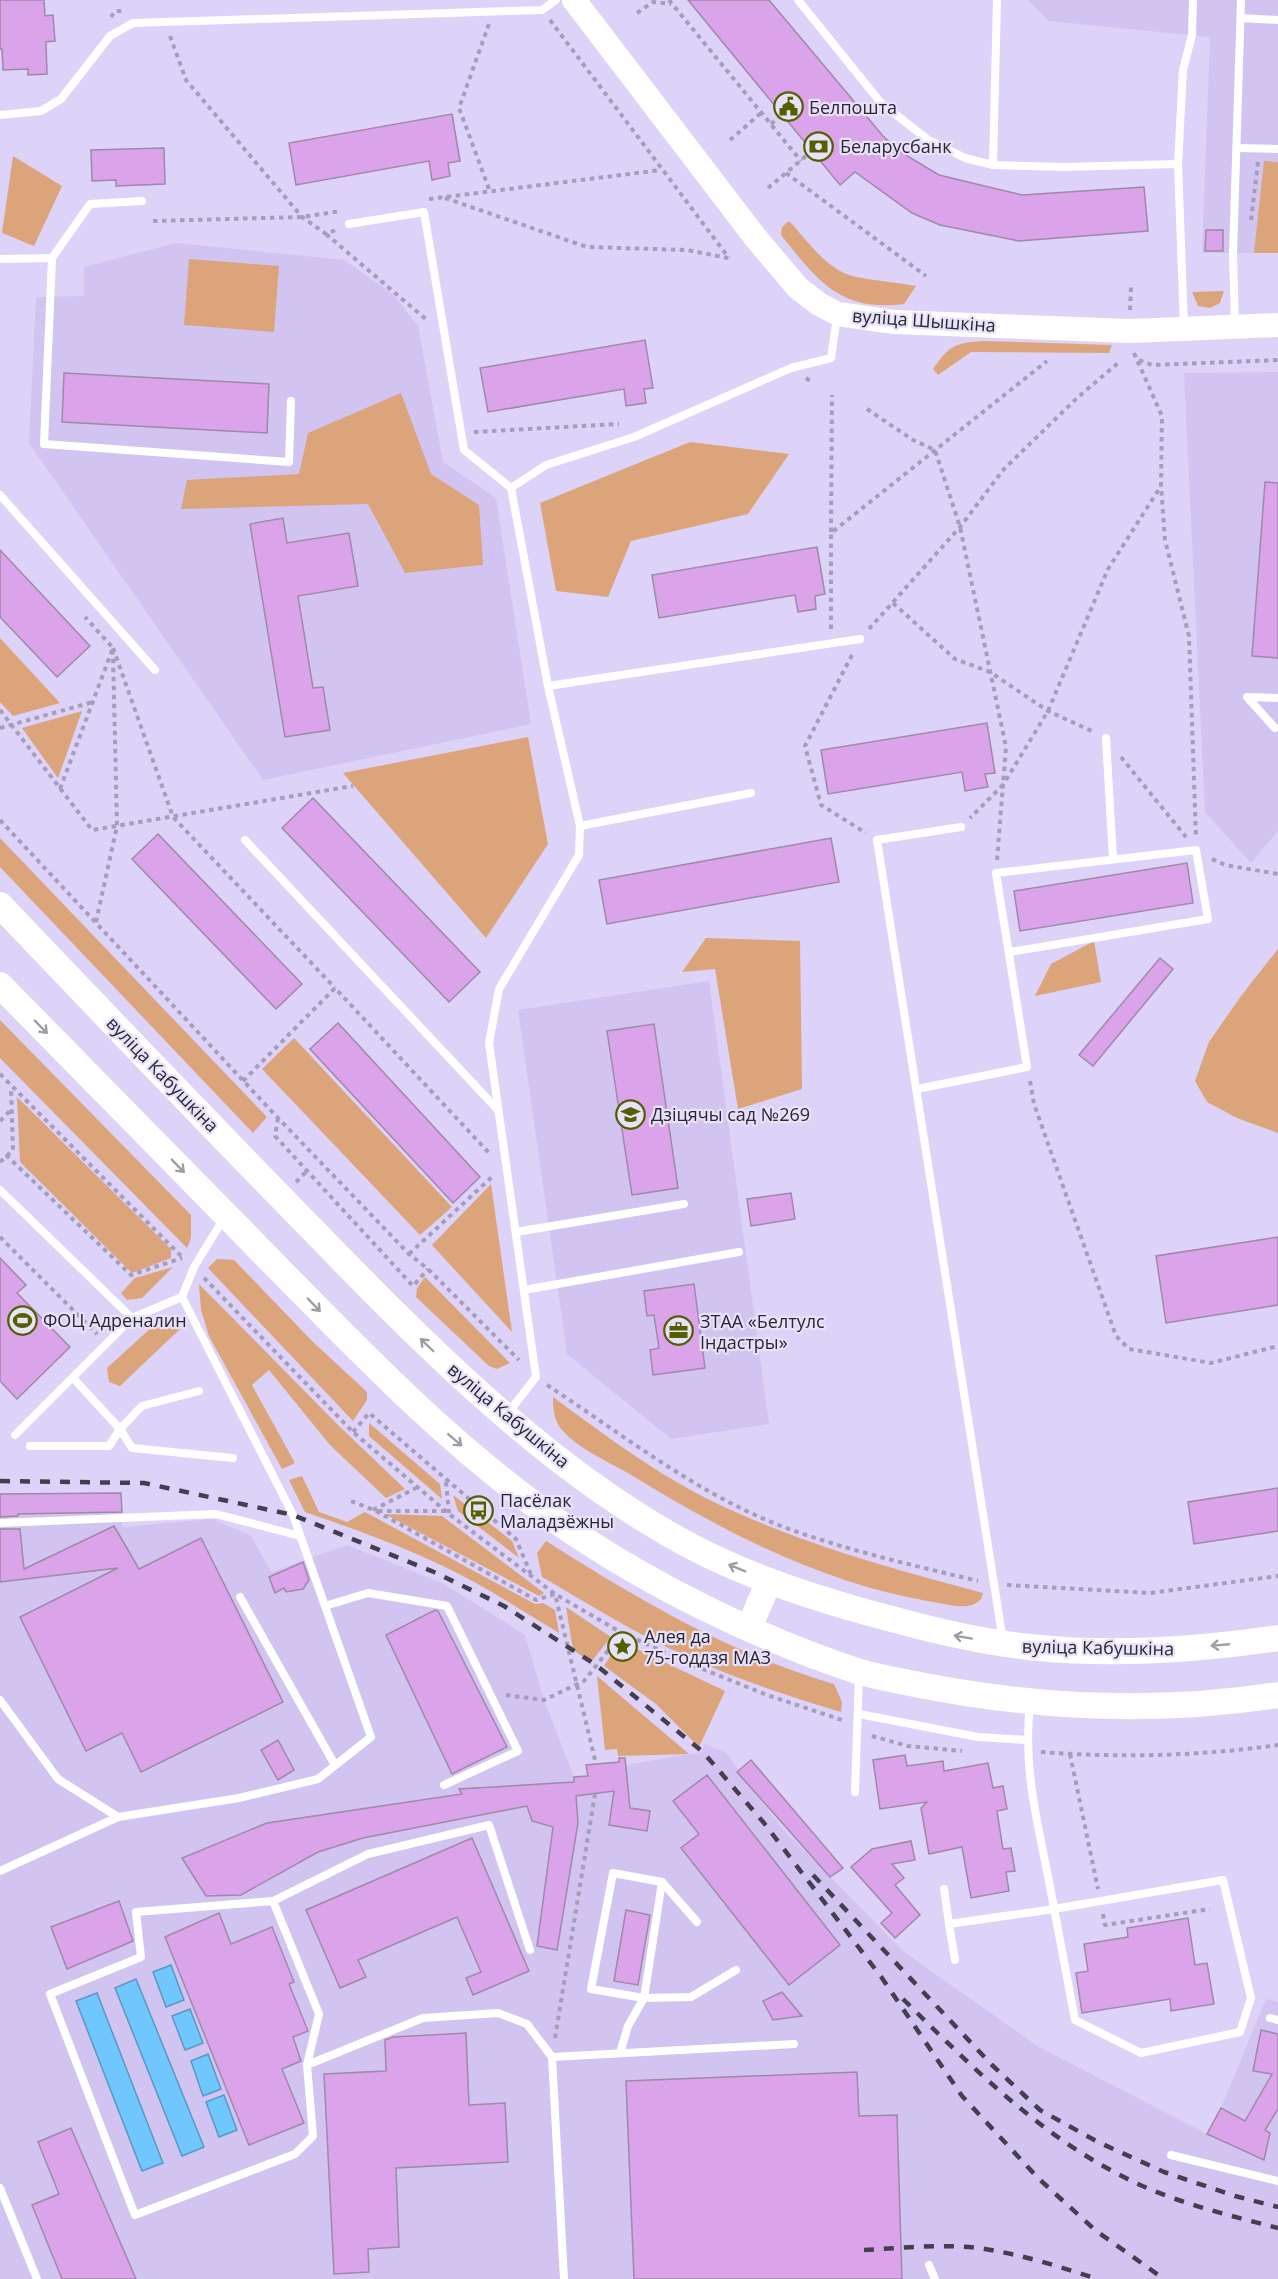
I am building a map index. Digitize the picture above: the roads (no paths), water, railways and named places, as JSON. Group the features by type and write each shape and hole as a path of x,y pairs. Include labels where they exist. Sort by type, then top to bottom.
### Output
{"main road":[{"name":"вуліца Шышкіна","path":"574,0 755,237 798,288 819,304 838,314 876,320 934,324 1130,331 1278,325"},
{"name":"вуліца Кабушкіна","path":"0,905 389,1309 506,1416 588,1480 665,1532 713,1558 819,1599 922,1627 1004,1644 1060,1649 1181,1649 1278,1638"},
{"path":"0,985 397,1390 482,1464 561,1524 645,1575 749,1628 859,1672 981,1696 1031,1701 1155,1705 1278,1695"},
{"path":"749,1628 769,1581"}],"lane":[{"path":"0,115 41,111 61,99 110,36 133,23 165,20 542,10 556,0"},
{"path":"798,0 881,103 927,139 965,158 993,165 1065,167 1178,164"},
{"path":"993,165 997,0"},
{"path":"1184,329 1178,164 1183,70 1192,35 1193,0"},
{"path":"1235,328 1233,254 1241,0"},
{"path":"1241,18 1278,20"},
{"path":"1237,148 1278,149"},
{"path":"142,201 90,204 52,258 44,444 289,462 291,401"},
{"path":"349,224 424,212 464,450 511,488 548,686 580,826 579,855 499,989 489,1043 504,1166 516,1232 536,1377 506,1416"},
{"path":"0,259 52,258"},
{"path":"511,488 546,465 634,437 791,368 831,358 838,314"},
{"path":"0,495 154,670"},
{"path":"548,686 860,639"},
{"path":"1275,728 1247,697 1278,698"},
{"path":"1106,738 1113,859"},
{"path":"580,826 751,793"},
{"path":"961,827 877,840 1004,1644"},
{"path":"245,840 498,1111"},
{"path":"917,1089 1027,1068 996,873 1196,850 1208,919 1010,952"},
{"path":"0,1190 132,1318"},
{"path":"516,1232 684,1204"},
{"path":"15,1436 132,1318 182,1297 194,1267 226,1215"},
{"path":"524,1290 739,1252"},
{"path":"0,1871 118,1817 239,1798 318,1779 371,1737 293,1515 182,1297"},
{"path":"74,1379 120,1429 132,1448 233,1458"},
{"path":"30,1446 109,1446 120,1429 142,1406 199,1391"},
{"path":"0,1522 216,1514 300,1536"},
{"path":"325,1606 368,1593 447,1606 518,1750 444,1785"},
{"path":"240,1597 335,1766"},
{"path":"855,1792 859,1672"},
{"path":"0,1700 58,1779 118,1817"},
{"path":"949,1924 1054,1909 1223,1880 1251,1998 1240,2032 1140,2053 1075,2020 1054,1909 1030,1789 1026,1740 1031,1701"},
{"path":"859,1714 978,1737 1026,1740"},
{"path":"273,1901 319,2014 307,2066 313,2136 295,2154 135,2215 50,1994 141,1957 136,1912 273,1901 368,1854 489,1825 530,1950"},
{"path":"697,1922 662,1882 613,1873 591,1989 644,1998 691,1997 736,1970"},
{"path":"620,2054 628,2026 644,1998 662,1882"},
{"path":"944,1888 955,1960"},
{"path":"307,2066 423,2018 498,2013 527,2024 552,2057 564,2279"},
{"path":"552,2057 794,2044"},
{"path":"1171,2155 1278,2181"},
{"path":"0,2188 37,2279"},
{"path":"929,2265 935,2279"}],"water":[{"path":"171,1965 184,2000 166,2007 153,1972"},
{"path":"136,1979 204,2147 182,2156 115,1988"},
{"path":"97,1993 163,2163 142,2171 76,2001"},
{"path":"190,2009 203,2043 185,2050 172,2016"},
{"path":"208,2054 221,2089 203,2096 191,2061"},
{"path":"224,2095 237,2130 219,2137 206,2102"}],"railway":[{"path":"0,1481 144,1483 293,1515 434,1572 504,1606 596,1665 703,1752 764,1823 882,1978 962,2096 1038,2178 1095,2230 1164,2279"},
{"path":"813,1875 992,2065 1040,2110 1098,2142 1164,2172 1235,2196 1278,2207"},
{"path":"903,1999 1004,2095 1059,2138 1088,2157 1156,2192 1196,2206 1278,2228"},
{"path":"864,2250 940,2246 970,2247 1028,2258 1097,2279"}],"place":[{"name":"Белпошта","path":"788,107"},
{"name":"Беларусбанк","path":"819,146"},
{"name":"Дзіцячы сад №269","path":"630,1114"},
{"name":"ФОЦ Адреналин","path":"22,1320"},
{"name":"ЗТАА «Белтулс Iндастры»","path":"679,1331"},
{"name":"Пасёлак Маладзёжны","path":"479,1510"},
{"name":"Алея да 75-годдзя МАЗ","path":"623,1646"}]}
